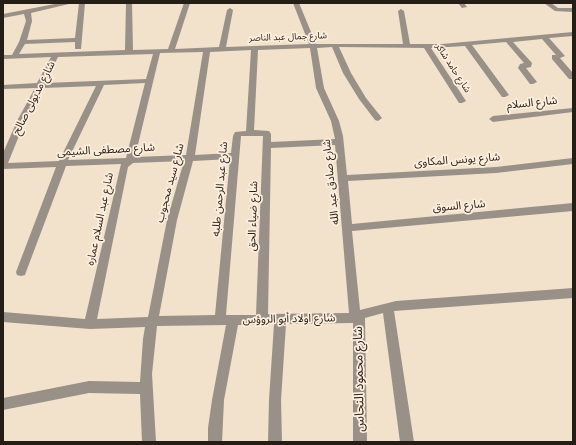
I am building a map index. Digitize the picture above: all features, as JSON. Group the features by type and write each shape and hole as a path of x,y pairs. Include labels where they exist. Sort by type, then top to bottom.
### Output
{"street":[{"path":"3,16 70,3"},
{"path":"78,54 82,3"},
{"path":"129,3 129,52"},
{"path":"171,51 187,3"},
{"name":"شارع صادق عبد الله","path":"296,3 313,45 320,88 335,120 340,142 357,317"},
{"path":"547,3 557,10 573,10"},
{"path":"222,49 230,10"},
{"path":"14,57 23,42 28,26 27,11"},
{"path":"401,11 407,46"},
{"name":"شارع جمال عبد الناصر","path":"3,57 313,45 426,46 466,44 573,34"},
{"path":"544,37 561,56 555,58 572,77"},
{"path":"23,42 79,40"},
{"path":"508,40 528,63 528,65 523,66 522,68 533,82"},
{"path":"466,44 505,95"},
{"path":"335,45 347,73 363,99 378,118"},
{"name":"شارع حامد شاكر","path":"426,46 462,101"},
{"path":"255,48 249,133 267,133 268,145 340,142"},
{"name":"شارع سيد محجوب","path":"149,442 146,388 148,346 172,220 190,158 207,50"},
{"name":"شارع عبد السلام عماره","path":"90,324 124,166 130,160 157,51"},
{"name":"شارع مدبولى صالح","path":"3,163 20,121 56,55"},
{"path":"3,87 150,81"},
{"path":"21,272 62,164 101,83"},
{"name":"شارع السلام","path":"493,118 573,110"},
{"name":"شارع عبد الرحمن طلبه","path":"220,320 237,134 249,133"},
{"name":"شارع ضياء الحق","path":"262,319 268,145"},
{"name":"شارع مصطفى الشيمى","path":"3,166 235,156"},
{"name":"شارع يونس المكاوى","path":"343,178 496,170 573,161"},
{"name":"شارع السوق","path":"348,228 573,207"},
{"name":"شارع اولاد أبو الروؤس","path":"3,317 90,324 357,317 366,312 388,307 573,292"},
{"path":"388,307 408,442"},
{"name":"شارع محمود النحاس","path":"357,317 360,442"},
{"path":"275,442 275,400 280,319"},
{"path":"215,442 218,400 233,320"},
{"path":"3,404 89,388 146,388"}]}
